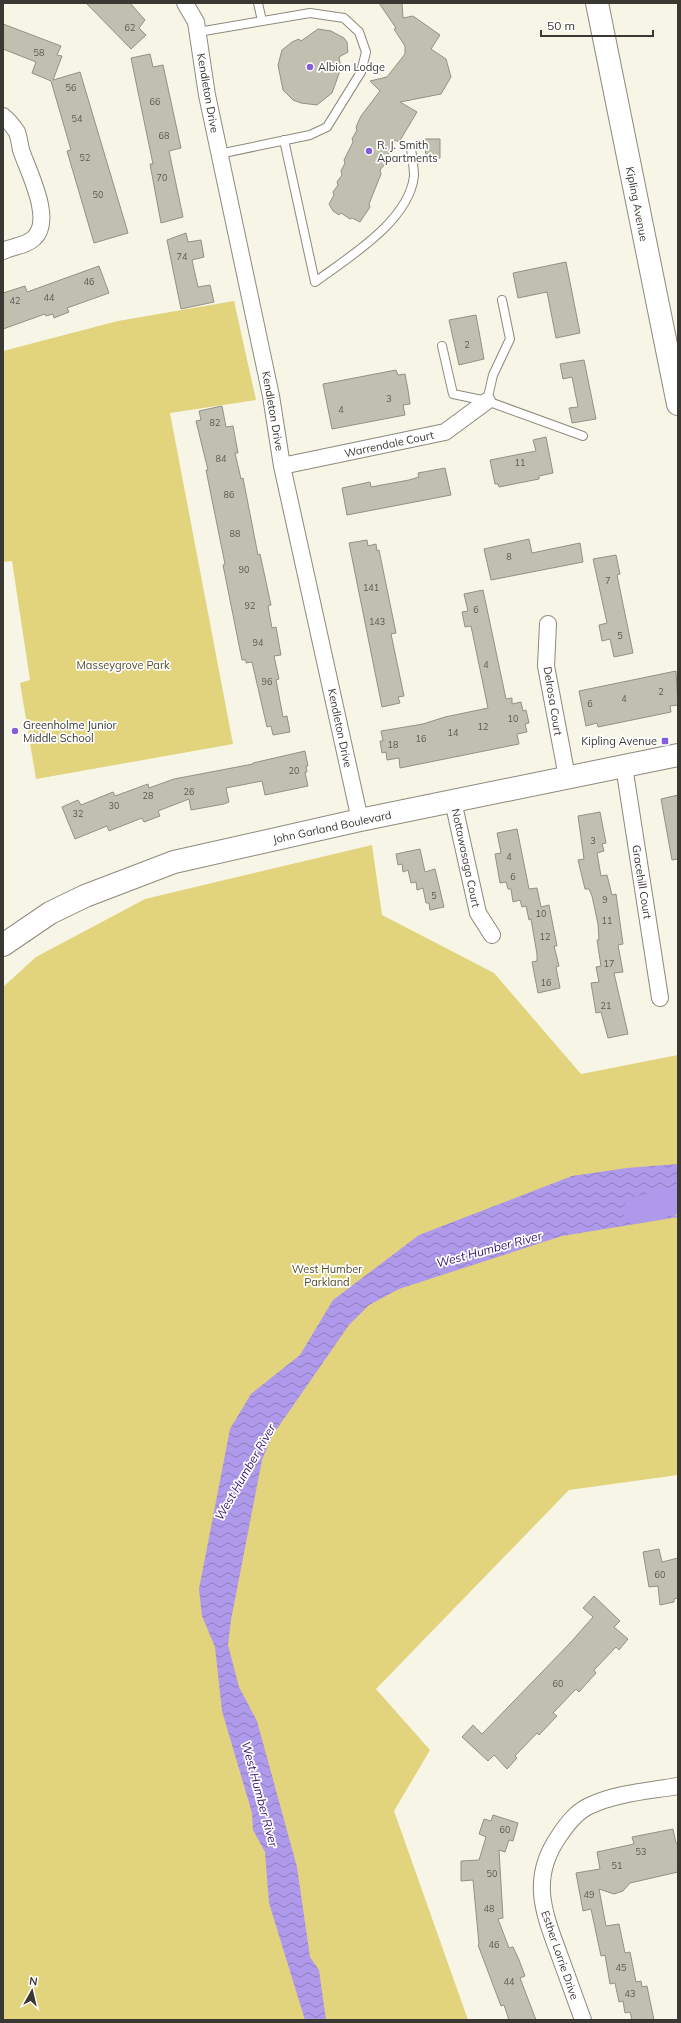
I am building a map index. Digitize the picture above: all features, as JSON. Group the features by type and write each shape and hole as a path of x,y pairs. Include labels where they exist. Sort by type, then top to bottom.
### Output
{"street":[{"name":"Kendleton Drive","path":"185,3 196,22 207,95 271,396 282,466 360,820"},
{"name":"Kipling Avenue","path":"597,3 678,404"},
{"path":"3,116 17,133 21,149 37,191 41,212 40,227 34,238 22,245 3,251"},
{"name":"Warrendale Court","path":"282,466 444,432 487,401"},
{"name":"Delrosa Court","path":"548,624 546,666 567,777"},
{"name":"John Garland Boulevard","path":"3,946 50,913 160,866 360,820 678,755"},
{"name":"Gracehill Court","path":"624,766 660,998"},
{"name":"Nottawasaga Court","path":"453,801 478,913 492,935"},
{"name":"Esther Lorrie Drive","path":"583,2020 544,1912 542,1880 550,1851 566,1825 589,1806 606,1799 626,1794 678,1786"}],"lane":[{"path":"258,3 262,21"},
{"path":"198,32 310,13 344,18 359,32 366,52 361,72 327,127 310,135 220,154"},
{"path":"284,140 315,282 373,241 407,200 414,176 411,148"},
{"path":"487,401 493,375 510,339 502,300"},
{"path":"442,346 453,394 487,401 583,436"}],"green space":[{"name":"Masseygrove Park","path":"234,301 256,400 170,413 233,744 36,779 20,683 30,680 12,561 3,562 3,351 118,321"},
{"name":"West Humber Parkland","path":"372,845 382,915 494,973 581,1074 678,1055 678,1475 569,1490 376,1689 430,1750 394,1811 468,2020 3,2020 3,987 36,957 145,899"}],"water":[{"path":"678,1164 678,1195 675,1197 669,1211 678,1217 562,1236 399,1289 369,1305 349,1325 272,1436 262,1460 231,1620 228,1645 239,1687 257,1721 297,1867 310,1957 319,1970 326,2020 305,2020 269,1903 265,1852 253,1830 252,1813 222,1711 215,1647 202,1616 199,1589 230,1429 251,1394 300,1355 333,1300 419,1235 572,1176 627,1168"}],"building":[{"path":"86,3 130,3 145,20 139,28 146,35 131,49"},
{"path":"379,3 402,3 403,18 413,16 440,35 431,49 446,59 451,77 441,94 400,102 417,112 399,142 395,140 385,164 380,170 381,174 369,204 370,207 360,222 352,218 350,219 341,213 339,215 333,211 329,204 334,195 333,192 338,185 337,182 342,175 341,171 345,163 344,160 353,142 352,139 357,130 356,127 361,116 380,91 370,81 387,77 405,54 405,46 394,29 396,28"},
{"path":"3,24 61,46 57,55 62,56 53,80 80,72 128,233 94,243 67,151 71,150 51,81 32,73 36,62 3,49"},
{"name":"Albion Lodge","path":"318,29 331,31 344,38 347,42 348,52 339,57 341,68 332,93 317,105 301,103 293,100 283,90 278,65 282,50 292,42 299,39 301,41"},
{"path":"150,54 153,67 163,65 181,148 169,151 183,217 161,223 150,164 153,164 131,58"},
{"path":"425,139 440,139 440,158 426,159"},
{"path":"186,233 188,242 201,240 204,257 192,260 198,287 210,285 214,302 181,309 167,240"},
{"path":"566,262 580,333 556,338 547,292 518,298 513,273"},
{"path":"99,266 109,293 67,308 69,312 54,318 53,314 46,316 45,314 3,329 3,293 25,286 27,292"},
{"path":"476,315 484,359 459,365 449,320"},
{"path":"584,360 596,419 572,423 569,408 578,407 572,377 563,379 560,364"},
{"path":"396,370 398,375 405,374 410,404 403,405 405,415 332,429 323,384"},
{"path":"222,406 226,427 233,426 238,453 235,453 241,479 243,478 258,555 260,554 271,605 268,606 272,628 276,627 281,655 274,656 279,679 276,680 283,717 287,716 290,732 273,735 271,726 267,727 252,662 246,663 246,660 242,660 206,470 208,470 196,421 201,420 199,411"},
{"path":"546,437 553,473 539,476 539,479 499,487 498,484 495,484 490,460 536,451 533,440"},
{"path":"445,468 451,495 347,515 342,488 370,482 371,487 409,480 419,477 418,473"},
{"path":"529,539 532,553 580,543 583,562 491,580 484,549"},
{"path":"367,540 368,546 376,544 377,551 379,550 396,633 391,634 404,696 398,697 400,703 382,707 349,543"},
{"path":"616,555 620,574 617,575 633,653 614,657 610,639 602,641 599,625 607,623 593,559"},
{"path":"483,590 506,699 512,698 512,704 521,702 523,711 526,710 529,723 525,724 527,732 517,734 519,744 400,768 399,758 387,760 386,752 382,753 380,741 383,741 381,731 423,724 445,717 488,708 471,626 465,627 462,612 468,611 464,594"},
{"path":"676,671 678,705 670,706 671,712 598,727 597,723 586,726 579,691"},
{"path":"305,751 308,766 306,766 307,772 305,772 308,786 265,795 262,781 226,788 229,802 224,804 191,810 189,799 158,811 160,816 144,822 142,818 109,831 107,826 75,839 62,807 78,800 81,805 113,792 115,796 148,784 149,788 174,779 253,764"},
{"path":"678,795 678,859 672,860 661,799"},
{"path":"600,812 606,843 602,844 604,851 597,853 601,876 607,875 612,895 616,894 623,944 618,945 623,972 614,973 628,1034 608,1038 601,1012 596,1013 591,983 599,982 596,967 601,966 597,940 599,940 598,924 592,896 589,889 585,889 578,860 584,859 578,816"},
{"path":"517,829 529,889 537,888 541,907 549,905 557,946 554,946 559,966 556,967 560,988 538,993 532,962 537,961 537,954 531,919 529,920 526,906 522,907 520,900 513,902 511,889 508,889 506,882 500,883 495,854 501,853 497,833"},
{"path":"420,849 425,872 435,869 444,907 430,910 429,903 426,903 423,888 417,890 416,882 411,883 408,870 403,872 402,864 398,865 396,854"},
{"path":"659,1549 662,1562 678,1558 678,1598 674,1599 674,1602 660,1605 658,1586 649,1587 643,1552"},
{"path":"594,1596 620,1621 614,1627 628,1639 619,1650 616,1647 594,1670 596,1673 579,1692 576,1689 553,1713 557,1716 539,1735 537,1733 515,1756 517,1758 507,1769 494,1755 488,1761 462,1737 473,1725 482,1734 571,1642 593,1617 583,1608"},
{"path":"493,1815 518,1823 513,1841 509,1840 505,1852 499,1850 503,1918 498,1919 509,1948 513,1947 519,1960 525,1976 520,1978 536,2020 509,2020 504,2005 501,2006 478,1945 473,1880 461,1881 461,1861 479,1860 486,1837 479,1834 484,1819 491,1821"},
{"path":"673,1829 676,1843 678,1843 678,1872 630,1883 623,1891 614,1894 599,1889 606,1926 619,1924 625,1953 630,1952 636,1982 641,1981 642,1987 647,1986 654,2020 632,2020 630,2012 625,2013 623,2001 619,2002 615,1983 610,1984 605,1955 601,1956 591,1909 583,1911 576,1873 600,1869 597,1852 634,1844 632,1837"}],"waterway":[{"name":"West Humber River","path":"637,1210 678,1200"}],"place":[{"name":"Albion Lodge","path":"310,67"},
{"name":"R. J. Smith Apartments","path":"369,151"},
{"name":"Greenholme Junior Middle School","path":"15,731"},
{"name":"Kipling Avenue","path":"665,741"}]}
